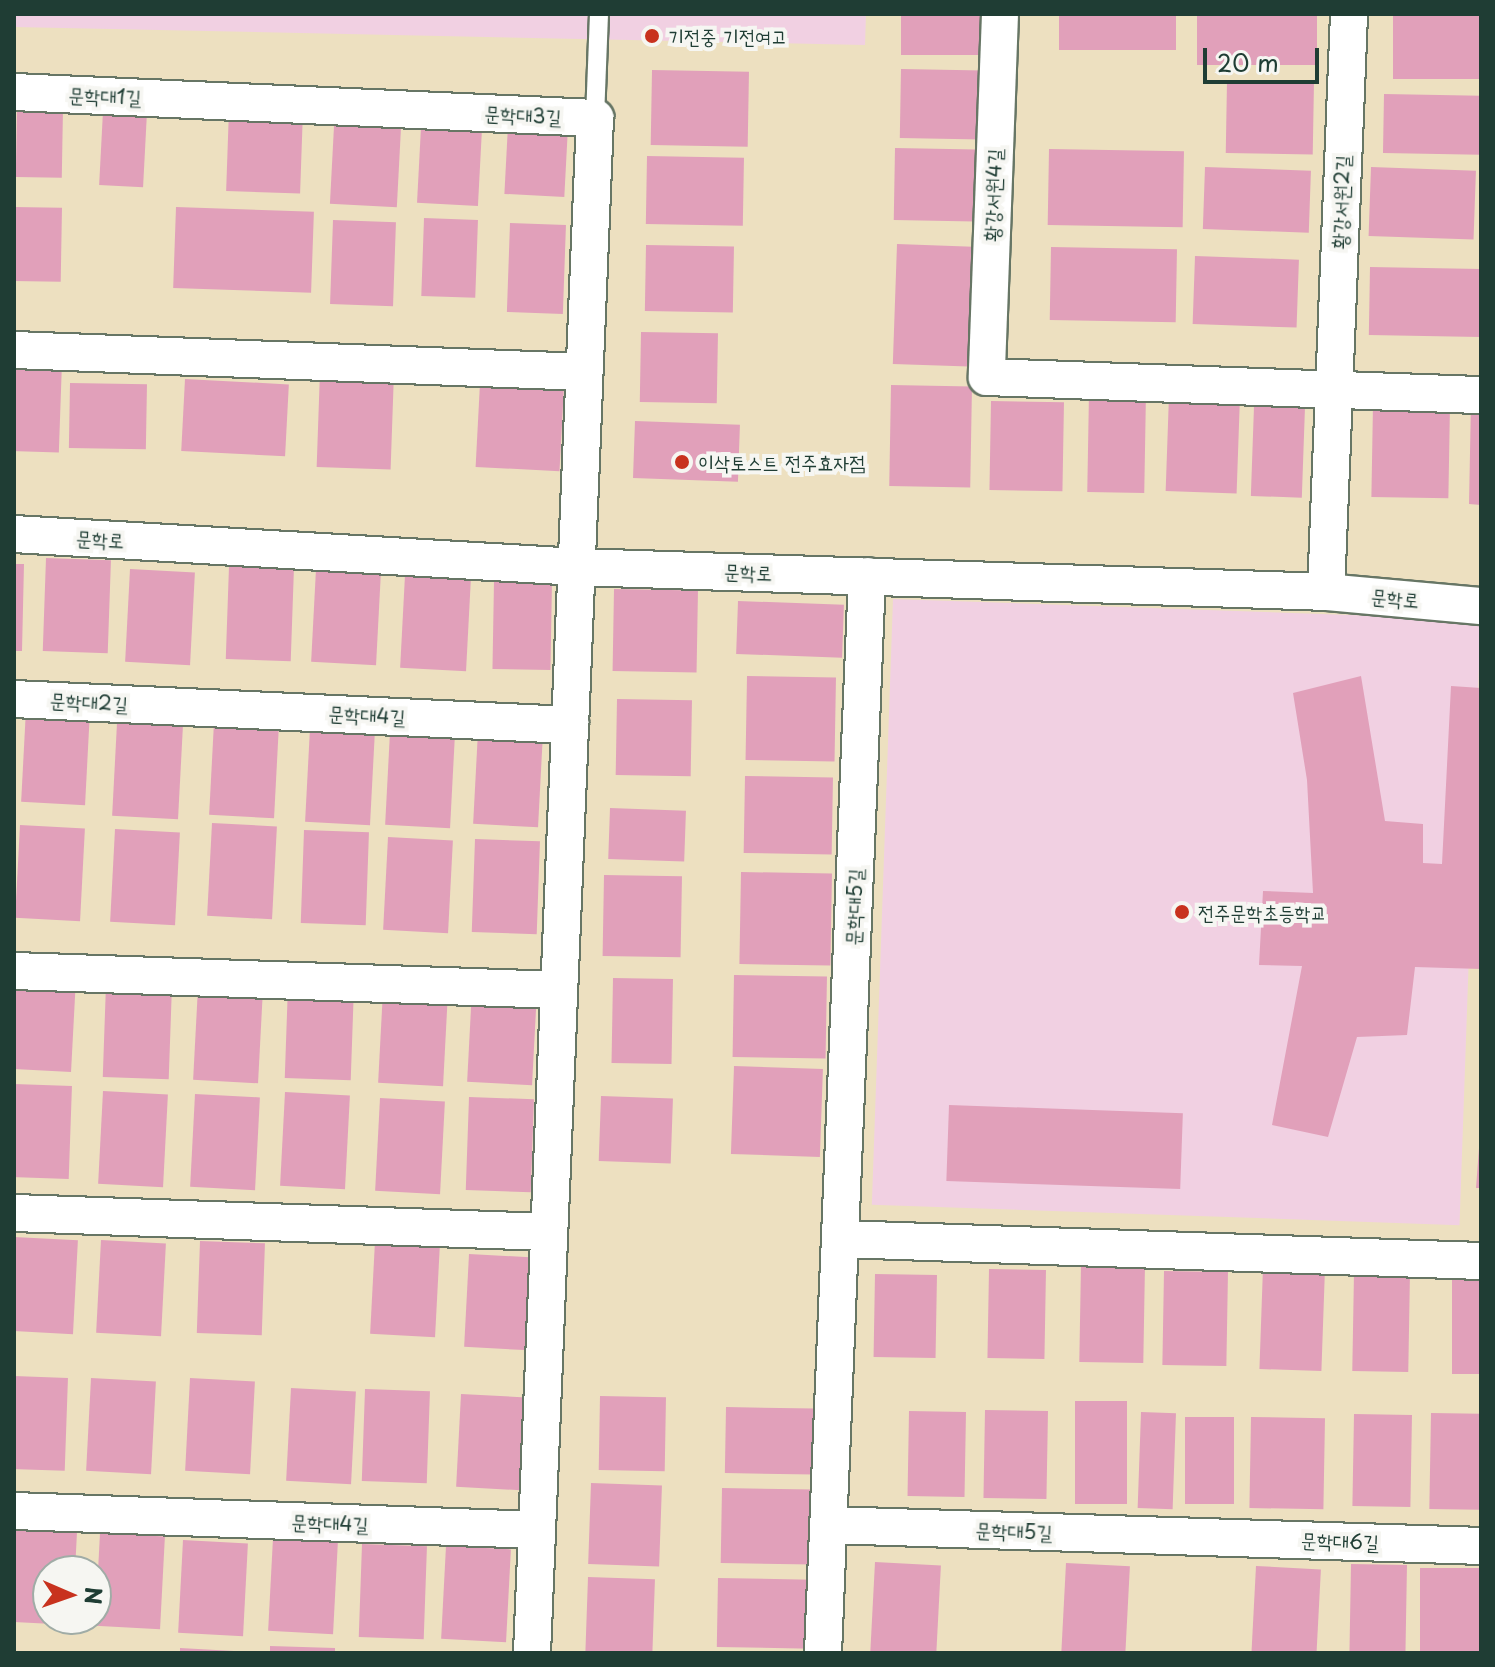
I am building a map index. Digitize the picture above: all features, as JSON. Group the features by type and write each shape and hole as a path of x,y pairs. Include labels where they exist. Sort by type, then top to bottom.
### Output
{"street":[{"name":"황강서원4길","path":"1000,14 987,377 1334,389"},
{"name":"황강서원2길","path":"1326,592 1349,14"},
{"name":"문학대1길","path":"14,92 196,100"},
{"name":"문학대3길","path":"196,100 595,118"},
{"path":"532,1653 595,118"},
{"path":"14,350 585,372"},
{"path":"1334,389 1481,395"},
{"name":"문학로","path":"14,534 578,567 1326,592 1481,606"},
{"name":"문학대5길","path":"823,1653 867,576"},
{"name":"문학대2길","path":"14,699 164,706"},
{"name":"문학대4길","path":"164,706 570,725"},
{"path":"14,971 559,990"},
{"path":"14,1213 548,1232"},
{"path":"841,1239 1481,1261"},
{"name":"문학대4길","path":"14,1511 537,1530"},
{"name":"문학대5길","path":"829,1525 1199,1537"},
{"name":"문학대6길","path":"1199,1537 1481,1546"}],"lane":[{"path":"595,118 599,14"}],"shaded area":[{"name":"기전중 기전여고","path":"14,14 866,14 865,45 14,27"},
{"name":"전주문학초등학교","path":"893,599 1481,620 1459,1225 872,1205"}],"building":[{"path":"901,14 985,14 985,55 901,55"},
{"path":"1059,14 1176,14 1176,50 1059,50"},
{"path":"1197,14 1317,14 1317,65 1197,65"},
{"path":"1393,14 1481,14 1481,79 1393,79"},
{"path":"901,69 983,70 982,139 900,138"},
{"path":"652,70 749,72 748,147 651,145"},
{"path":"1227,81 1314,83 1313,155 1226,153"},
{"path":"1384,94 1481,96 1480,155 1383,153"},
{"path":"335,107 402,111 397,207 330,204"},
{"path":"17,108 63,109 62,178 16,177"},
{"path":"422,108 483,111 478,206 417,203"},
{"path":"229,109 303,112 300,194 226,191"},
{"path":"103,111 147,113 143,187 99,185"},
{"path":"508,125 568,128 564,197 504,194"},
{"path":"895,148 976,149 975,221 894,220"},
{"path":"1049,149 1184,151 1183,227 1048,225"},
{"path":"647,156 744,158 743,226 646,224"},
{"path":"1205,167 1311,171 1309,233 1203,229"},
{"path":"1371,167 1476,171 1474,240 1369,236"},
{"path":"14,207 62,208 61,282 14,281"},
{"path":"176,207 314,212 311,293 173,288"},
{"path":"424,218 478,220 475,298 421,296"},
{"path":"333,220 396,222 393,306 330,304"},
{"path":"510,223 566,225 563,314 507,312"},
{"path":"897,244 973,247 969,367 893,364"},
{"path":"646,245 734,247 733,313 645,311"},
{"path":"1051,247 1177,249 1176,322 1050,320"},
{"path":"1195,256 1299,260 1297,328 1193,324"},
{"path":"1370,267 1481,269 1480,337 1369,335"},
{"path":"641,332 718,333 717,403 640,402"},
{"path":"14,361 62,363 59,453 14,451"},
{"path":"320,371 394,374 391,470 317,467"},
{"path":"185,379 289,384 285,456 181,451"},
{"path":"70,383 147,384 146,449 69,448"},
{"path":"480,383 564,387 559,471 476,467"},
{"path":"891,385 972,386 970,487 889,486"},
{"path":"1089,392 1146,393 1144,493 1087,492"},
{"path":"1169,395 1240,397 1237,493 1166,491"},
{"path":"991,401 1064,402 1062,491 989,490"},
{"path":"1471,401 1481,402 1481,505 1469,504"},
{"path":"1373,404 1450,405 1448,498 1371,497"},
{"path":"1254,406 1305,408 1302,498 1251,496"},
{"path":"635,421 740,425 738,482 633,478"},
{"path":"46,558 111,560 108,653 43,651"},
{"path":"14,564 24,564 22,651 14,651"},
{"path":"229,566 294,568 291,661 226,659"},
{"path":"130,569 195,572 190,665 125,662"},
{"path":"316,569 381,572 376,665 311,662"},
{"path":"405,575 471,578 466,671 400,668"},
{"path":"494,581 552,582 550,670 492,669"},
{"path":"614,589 698,590 697,672 613,671"},
{"path":"738,601 844,605 842,658 736,654"},
{"path":"747,676 836,678 835,762 746,760"},
{"path":"1361,676 1385,821 1423,824 1423,863 1442,864 1451,686 1481,688 1481,969 1415,967 1407,1035 1357,1037 1328,1137 1272,1125 1302,966 1259,965 1263,891 1313,893 1307,780 1293,693"},
{"path":"617,699 692,700 691,776 616,775"},
{"path":"26,709 90,712 85,805 21,802"},
{"path":"214,722 279,725 274,818 209,815"},
{"path":"117,723 183,726 178,819 112,816"},
{"path":"310,728 375,731 370,825 305,822"},
{"path":"478,731 543,734 538,827 473,824"},
{"path":"390,732 455,735 450,828 385,825"},
{"path":"745,776 833,778 832,855 744,853"},
{"path":"610,808 686,811 684,862 608,859"},
{"path":"212,823 277,826 272,919 207,916"},
{"path":"20,825 85,828 80,921 15,918"},
{"path":"115,829 180,832 175,925 110,922"},
{"path":"304,830 369,832 366,925 301,923"},
{"path":"388,837 453,840 448,933 383,930"},
{"path":"475,839 540,841 537,934 472,932"},
{"path":"741,872 832,874 830,966 739,964"},
{"path":"604,875 682,876 681,957 603,956"},
{"path":"734,975 827,977 826,1059 733,1057"},
{"path":"14,976 76,979 71,1072 14,1069"},
{"path":"613,978 673,979 672,1064 612,1063"},
{"path":"106,984 172,986 169,1079 103,1077"},
{"path":"288,985 354,987 351,1080 285,1078"},
{"path":"198,987 263,990 258,1083 193,1080"},
{"path":"472,989 537,992 532,1085 467,1082"},
{"path":"383,990 448,993 443,1086 378,1083"},
{"path":"734,1066 823,1069 820,1157 731,1154"},
{"path":"14,1084 72,1086 69,1179 14,1177"},
{"path":"103,1091 168,1094 163,1187 98,1184"},
{"path":"285,1092 350,1095 345,1189 280,1186"},
{"path":"195,1094 260,1097 255,1190 190,1187"},
{"path":"601,1096 673,1099 671,1163 599,1161"},
{"path":"469,1097 534,1099 531,1192 466,1190"},
{"path":"380,1098 445,1101 440,1194 375,1191"},
{"path":"949,1105 1183,1113 1180,1189 946,1181"},
{"path":"1481,1121 1481,1188 1476,1188"},
{"path":"14,1237 78,1240 73,1334 14,1331"},
{"path":"101,1240 166,1243 161,1336 96,1333"},
{"path":"200,1241 265,1243 262,1335 197,1333"},
{"path":"375,1241 440,1244 435,1337 370,1334"},
{"path":"469,1254 534,1257 529,1350 464,1347"},
{"path":"1081,1264 1145,1265 1143,1363 1079,1362"},
{"path":"1263,1267 1325,1269 1321,1371 1259,1369"},
{"path":"989,1269 1046,1270 1044,1359 987,1358"},
{"path":"1164,1271 1228,1272 1226,1366 1162,1365"},
{"path":"1354,1272 1410,1273 1408,1372 1352,1371"},
{"path":"1452,1273 1481,1273 1481,1374 1452,1374"},
{"path":"875,1274 937,1275 936,1358 874,1357"},
{"path":"14,1376 68,1378 65,1471 14,1469"},
{"path":"91,1378 156,1381 151,1474 86,1471"},
{"path":"190,1378 255,1381 250,1474 185,1471"},
{"path":"291,1388 356,1391 351,1484 286,1481"},
{"path":"365,1389 430,1391 427,1483 362,1481"},
{"path":"461,1394 526,1397 521,1490 456,1487"},
{"path":"600,1396 666,1397 665,1471 599,1470"},
{"path":"1075,1401 1127,1401 1127,1504 1075,1504"},
{"path":"726,1407 815,1409 814,1475 725,1473"},
{"path":"985,1410 1048,1411 1046,1499 983,1498"},
{"path":"909,1411 966,1412 965,1497 908,1496"},
{"path":"1141,1412 1176,1413 1173,1509 1138,1508"},
{"path":"1431,1413 1481,1414 1479,1510 1429,1509"},
{"path":"1354,1414 1412,1415 1410,1507 1352,1506"},
{"path":"1185,1417 1234,1417 1234,1504 1185,1504"},
{"path":"1251,1417 1325,1418 1323,1509 1249,1508"},
{"path":"591,1483 662,1485 659,1566 588,1564"},
{"path":"722,1488 814,1490 813,1565 721,1563"},
{"path":"14,1529 77,1532 76,1555 32,1555 32,1623 14,1622"},
{"path":"100,1533 165,1536 160,1629 112,1627 112,1555 99,1555"},
{"path":"273,1538 338,1541 333,1634 268,1631"},
{"path":"183,1540 248,1543 243,1636 178,1633"},
{"path":"362,1544 427,1546 424,1639 359,1637"},
{"path":"446,1546 511,1549 506,1642 441,1639"},
{"path":"875,1562 941,1565 936,1653 870,1653"},
{"path":"1066,1563 1130,1566 1125,1653 1061,1653"},
{"path":"1351,1564 1407,1565 1405,1653 1349,1653"},
{"path":"1256,1566 1321,1569 1317,1653 1251,1653"},
{"path":"1420,1568 1481,1568 1481,1653 1420,1653"},
{"path":"588,1577 655,1579 652,1653 585,1653"},
{"path":"718,1578 813,1580 812,1649 717,1647"},
{"path":"270,1646 335,1648 335,1653 270,1653"},
{"path":"180,1648 234,1651 234,1653 180,1653"}],"place":[{"name":"기전중 기전여고","path":"652,36"},
{"name":"이삭토스트 전주효자점","path":"682,462"},
{"name":"전주문학초등학교","path":"1182,912"}]}
